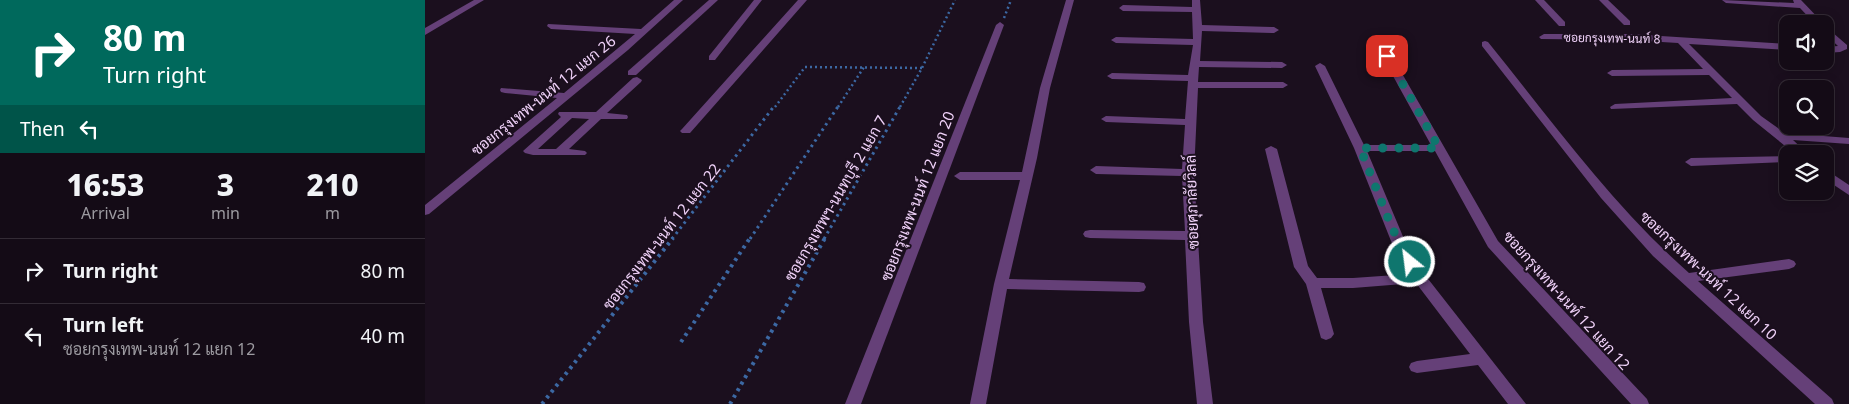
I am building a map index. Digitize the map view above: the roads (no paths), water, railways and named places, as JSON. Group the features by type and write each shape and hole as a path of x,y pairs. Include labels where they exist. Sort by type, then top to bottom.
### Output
{"street":[{"path":"425,32 480,0"},
{"name":"ซอยกรุงเทพ-นนท์ 12 แยก 26","path":"425,211 566,96 679,0"},
{"path":"559,152 599,115 634,77 714,0"},
{"path":"712,58 758,0"},
{"path":"686,131 803,0"},
{"path":"978,404 1001,284 1045,88 1070,0"},
{"path":"1539,0 1562,24"},
{"path":"1603,0 1627,23"},
{"path":"1726,0 1799,3 1811,15"},
{"path":"1123,8 1196,4"},
{"name":"ซอยศุภาลัยวิลล์","path":"1196,4 1198,42 1193,82 1187,173 1192,236 1195,322 1205,404"},
{"name":"ซอยกรุงเทพ-นนท์ 12 แยก 20","path":"853,404 1000,25"},
{"path":"551,26 643,32"},
{"path":"1197,28 1274,30"},
{"path":"1834,36 1845,50"},
{"name":"ซอยกรุงเทพ-นนท์ 8","path":"1544,37 1680,40 1779,46"},
{"path":"1116,40 1198,42"},
{"name":"ซอยกรุงเทพ-นนท์ 8","path":"1680,40 1757,118 1792,145"},
{"name":"ซอยกรุงเทพ-นนท์ 12 แยก 10","path":"1485,44 1605,195 1658,253 1826,404"},
{"name":"ซอยกรุงเทพ-นนท์ 12 แยก 12","path":"1387,56 1493,244 1641,404"},
{"path":"1196,64 1282,65"},
{"path":"1320,66 1360,148 1400,246 1420,278 1518,404"},
{"path":"1612,73 1711,72"},
{"path":"1111,76 1193,82 1283,85"},
{"path":"505,90 566,96"},
{"path":"1615,107 1739,101"},
{"path":"543,114 623,117"},
{"path":"569,115 529,151 581,154"},
{"path":"1106,119 1191,122"},
{"path":"1782,136 1849,141"},
{"path":"1360,148 1439,148"},
{"path":"1271,149 1301,267 1313,283 1326,334"},
{"path":"1691,162 1779,159"},
{"path":"1096,170 1187,173"},
{"path":"960,176 1026,176"},
{"path":"1834,180 1849,191"},
{"path":"1090,234 1192,236"},
{"path":"1685,278 1789,264"},
{"path":"1313,283 1353,283 1420,278"},
{"path":"1001,284 1139,287"},
{"path":"1417,366 1482,358"}]}
